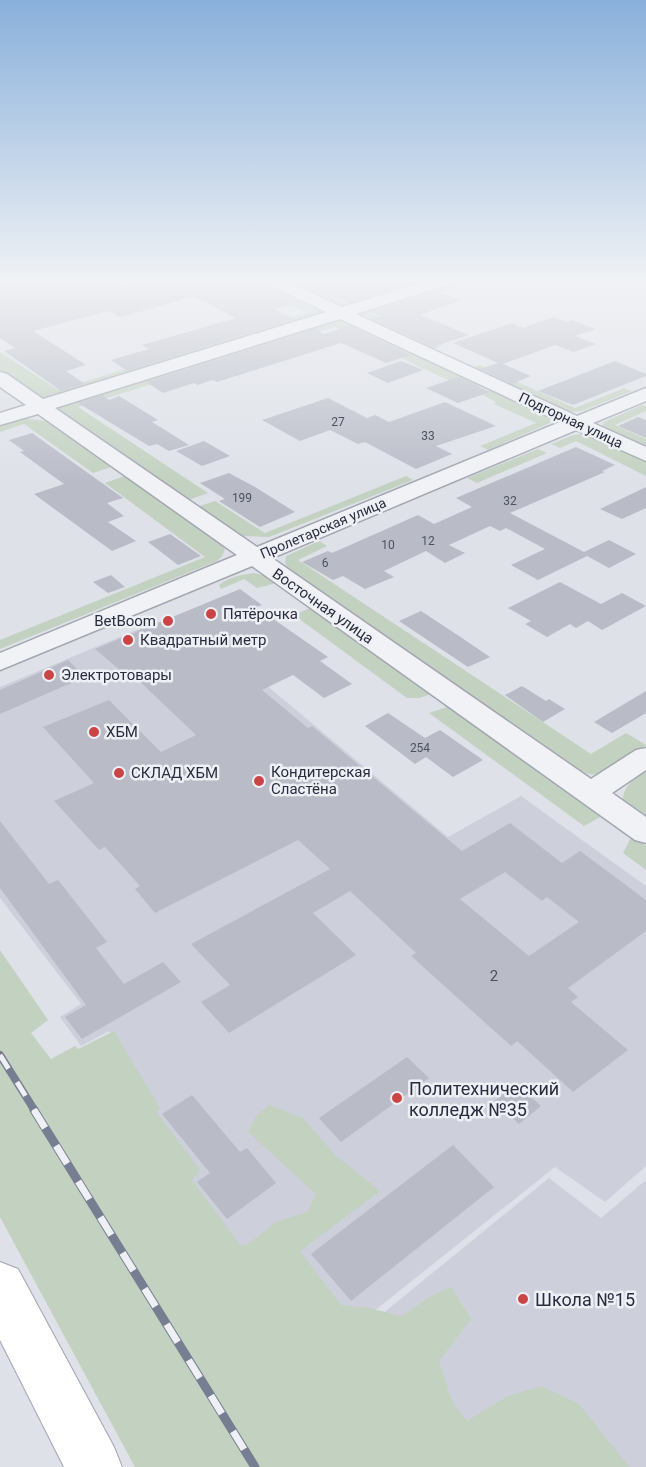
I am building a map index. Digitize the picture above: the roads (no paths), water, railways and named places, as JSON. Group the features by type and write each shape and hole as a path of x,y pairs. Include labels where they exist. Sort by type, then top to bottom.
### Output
{"main road":[{"path":"0,1287 94,1467"}],"street":[{"path":"0,419 231,347"},
{"name":"Подгорная улица","path":"416,347 646,455"},
{"name":"Восточная улица","path":"0,378 646,832"},
{"name":"Пролетарская улица","path":"0,662 646,394"},
{"path":"590,793 646,757"}],"railway":[{"path":"0,1055 35,1111"},
{"path":"34,1110 255,1467"}],"place":[{"name":"Пятёрочка","path":"211,614"},
{"name":"BetBoom","path":"168,621"},
{"name":"Квадратный метр","path":"128,640"},
{"name":"Электротовары","path":"49,675"},
{"name":"ХБМ","path":"94,732"},
{"name":"СКЛАД ХБМ","path":"119,773"},
{"name":"Кондитерская Сластёна","path":"259,781"},
{"name":"Политехнический колледж №35","path":"397,1098"},
{"name":"Школа №15","path":"523,1299"}]}
